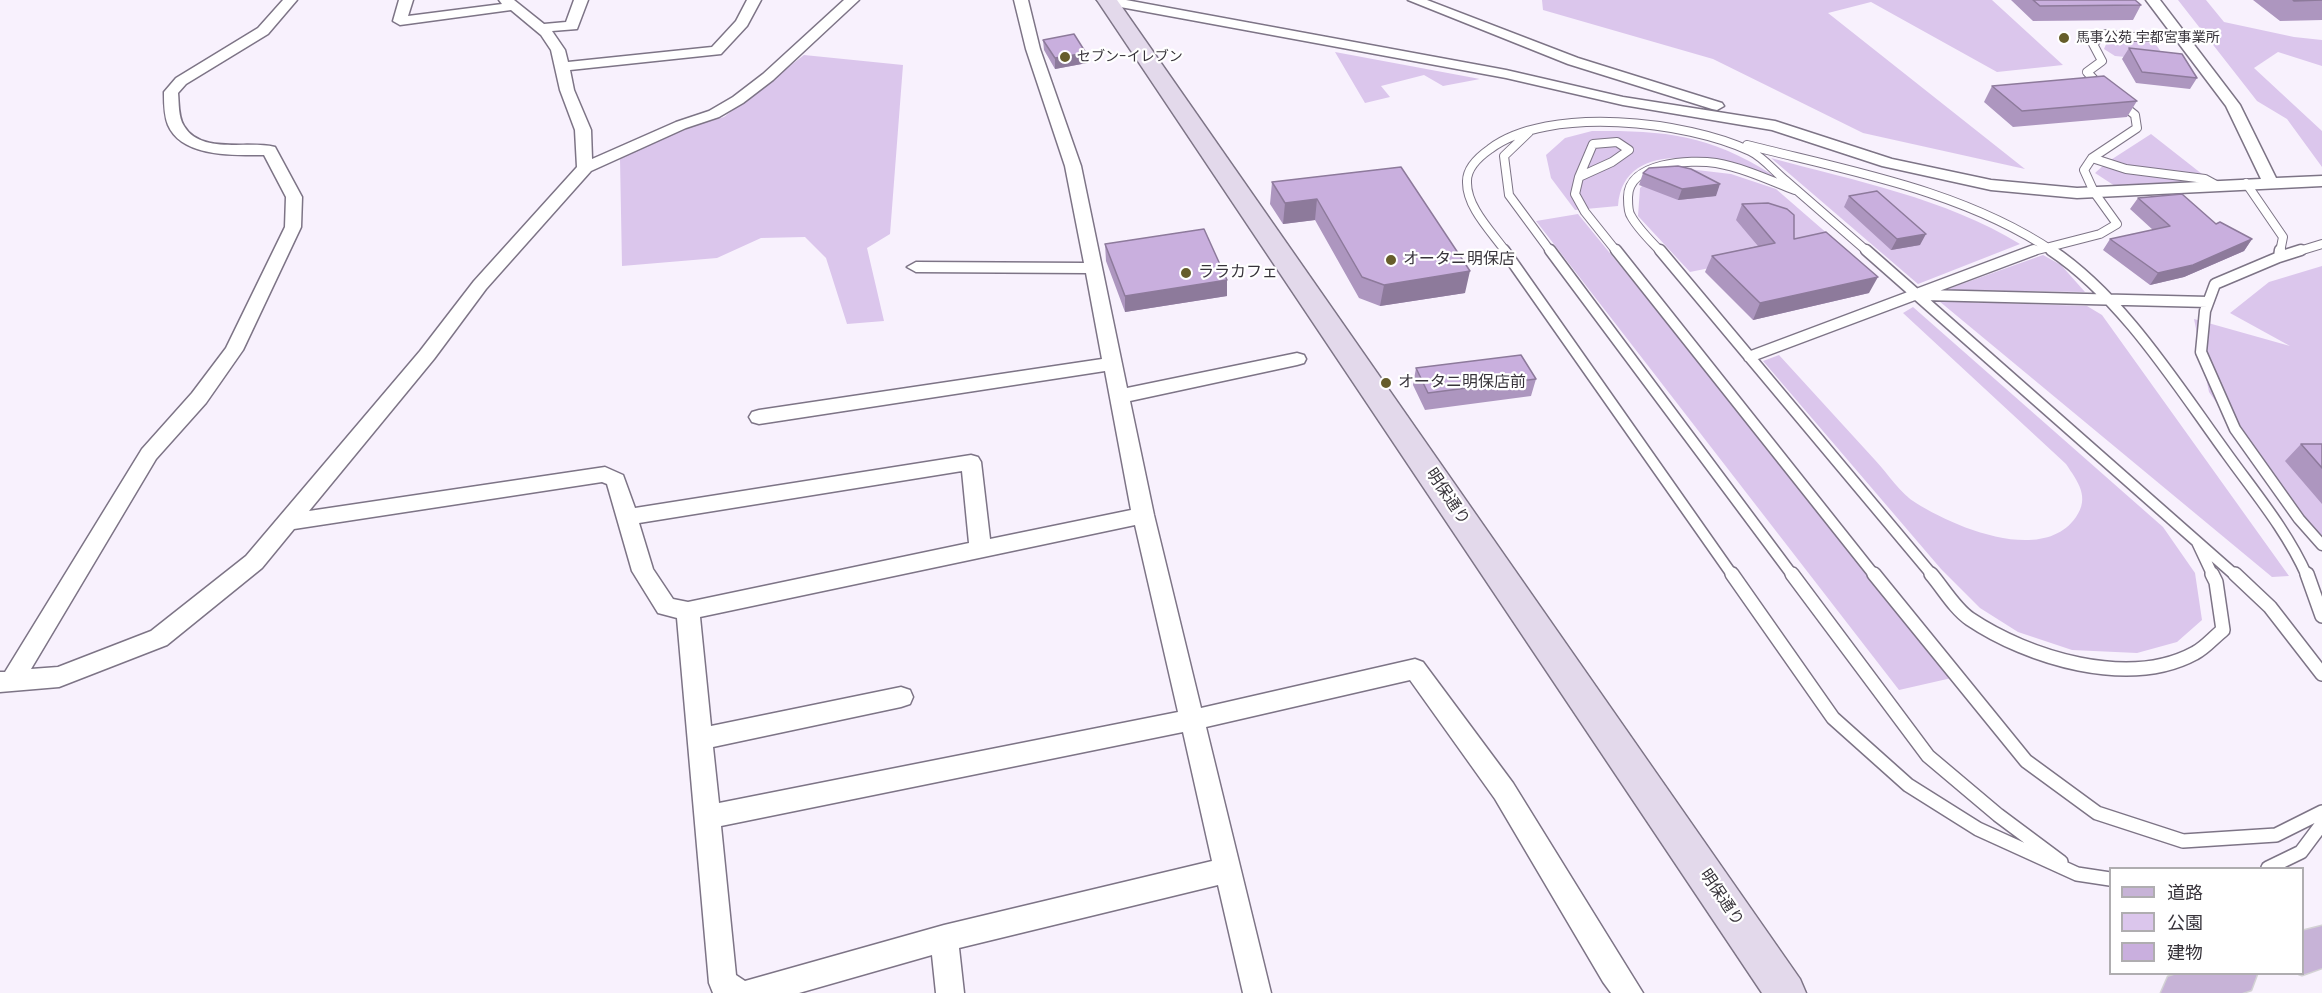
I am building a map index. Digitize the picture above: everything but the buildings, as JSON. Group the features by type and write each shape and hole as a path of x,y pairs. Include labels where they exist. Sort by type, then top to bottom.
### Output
{"main road":[{"path":"2304,952 2322,948"},
{"path":"2184,993 2232,975"}],"street":[{"path":"6,681 149,454 199,398 234,350 293,227 294,197 269,150 236,150 192,143 176,128 171,92 181,81 262,31 290,0"},
{"path":"405,0 400,21 510,3 541,28 558,50 567,90 583,130 585,168"},
{"path":"541,28 572,26 581,0"},
{"path":"562,67 716,51 742,23 754,0"},
{"path":"6,681 59,677 159,638 254,562 427,355 480,285 585,168 681,125 714,114 738,100 768,77 852,0"},
{"path":"1022,0 1034,49 1073,165 1143,515 1257,993"},
{"path":"1106,0 1506,74 1623,101 1775,126"},
{"name":"明保通り","path":"1106,0 1786,993"},
{"path":"1415,0 1573,60 1888,163 1990,185 2094,192 2322,181"},
{"path":"2153,0 2178,36 2233,105 2270,182"},
{"path":"916,267 1093,268"},
{"path":"1118,397 1297,359"},
{"path":"759,417 1112,364"},
{"path":"627,517 971,462 980,549"},
{"path":"288,522 604,474 616,480 643,570 666,607 688,611 1143,515"},
{"path":"688,611 702,739 723,983 738,993"},
{"path":"709,817 1192,720 1415,669 1504,791 1613,972 1629,993"},
{"path":"702,739 901,697"},
{"path":"749,993 944,938 1228,870"},
{"path":"944,938 950,993"}],"lane":[{"path":"1749,357 2045,246 2100,234 2117,224 2094,192 2084,170 2092,158 2137,128 2135,114 2087,72 2102,60 2093,44 2103,34 2128,37 2178,36"},
{"path":"2109,879 2077,874 1978,829 1908,785 1833,718 1472,204 1466,179 1478,156 1503,140 1532,130 1569,124 1663,126 1717,137 1851,171 1959,205 2020,230 2073,264 2109,300 2173,379 2284,534 2318,598 2322,616"},
{"path":"1532,130 1504,156 1509,195 1928,756 1998,815 2077,874"},
{"path":"1717,137 1753,152 1804,194 2194,537 2270,607 2322,674"},
{"path":"1579,177 1604,164 1620,160 1629,150 1617,142 1593,144 1586,156 1579,177 1575,194 1586,212 1956,677 2026,761 2097,813 2183,841 2276,835 2322,812"},
{"path":"2092,158 2126,169 2205,179 2216,185"},
{"path":"1804,194 1714,163 1661,164 1641,175 1630,185 1628,200 1630,215 1968,618 2029,651 2108,669 2154,667 2195,652 2223,630 2216,582 2194,537"},
{"path":"2247,183 2283,237 2279,257"},
{"path":"2322,244 2279,257 2215,284 2208,302 2200,352 2235,429 2299,519 2322,545"},
{"path":"1919,295 2208,302"},
{"path":"2270,867 2301,852 2322,824"}],"green space":[{"path":"1542,0 1992,0 2063,65 1997,72 1871,2 1828,13 2025,169 1863,133 1713,59 1543,10"},
{"path":"2178,0 2206,0 2224,22 2294,37 2322,40 2322,66 2278,52 2254,68 2322,131 2322,167 2287,119 2257,101"},
{"path":"2116,39 2155,43 2167,61 2115,56 2104,49 2107,42"},
{"path":"1335,52 1480,79 1443,86 1424,75 1381,86 1390,97 1365,103"},
{"path":"804,55 903,65 890,234 867,248 884,321 847,324 826,258 805,237 761,238 717,258 622,266 620,159 680,130 724,117"},
{"path":"1592,131 1646,132 1691,139 1735,154 1782,181 1712,161 1686,158 1661,160 1640,167 1625,182 1618,206 1575,210 1551,178 1546,155 1565,138"},
{"path":"2151,134 2202,174 2196,181 2115,186 2095,173 2106,163"},
{"path":"1771,158 1899,192 1961,214 2020,244 1918,284"},
{"path":"1688,169 1731,174 1776,189 1837,242 1690,272 1638,216 1640,188 1649,179"},
{"path":"1578,214 1956,677 1899,690 1536,221"},
{"path":"2043,255 2061,265 2085,292 1945,290"},
{"path":"2322,266 2322,551 2209,392 2194,319 2290,346 2230,313 2269,282"},
{"path":"1939,301 2087,306 2102,315 2289,576 2272,577"},
{"path":"1913,307 2163,527 2195,573 2202,620 2177,642 2137,653 2072,650 2018,632 1980,608 1941,569 1763,361 1779,355 1900,489 1910,499 1932,512 1975,531 1998,537 2021,540 2042,538 2061,531 2076,517 2082,503 2081,490 2066,464 1903,313"}],"place":[{"name":"馬事公苑 宇都宮事業所","path":"2064,38"},
{"name":"セブン-イレブン","path":"1065,57"},
{"name":"オータニ明保店","path":"1391,260"},
{"name":"ララカフェ","path":"1186,273"},
{"name":"オータニ明保店前","path":"1386,383"}]}
